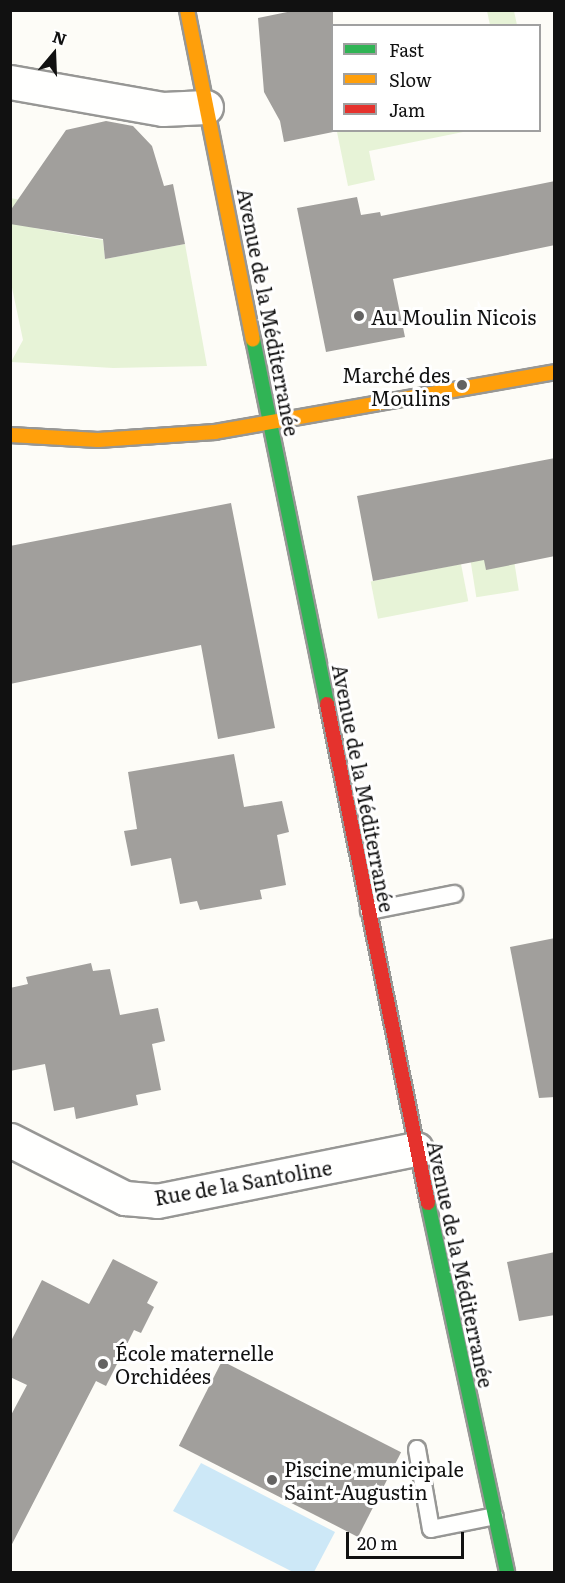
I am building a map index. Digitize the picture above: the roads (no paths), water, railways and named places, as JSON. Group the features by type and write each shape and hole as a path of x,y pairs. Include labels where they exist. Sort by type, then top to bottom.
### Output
{"street":[{"name":"Avenue de la Méditerranée","path":"188,10 416,1149 507,1572"},
{"path":"10,82 163,109 206,106"},
{"path":"10,435 98,440 173,436 271,422 555,372"},
{"name":"Rue de la Santoline","path":"10,1140 125,1198 157,1201 416,1149"}],"lane":[{"path":"369,911 454,894"},
{"path":"417,1449 431,1529 495,1516"}],"water":[{"path":"201,1463 335,1532 314,1572 293,1572 173,1511"}],"place":[{"name":"Au Moulin Nicois","path":"359,316"},
{"name":"Marché des Moulins","path":"462,385"},
{"name":"École maternelle Orchidées","path":"103,1364"},
{"name":"Piscine municipale Saint-Augustin","path":"272,1480"}]}
